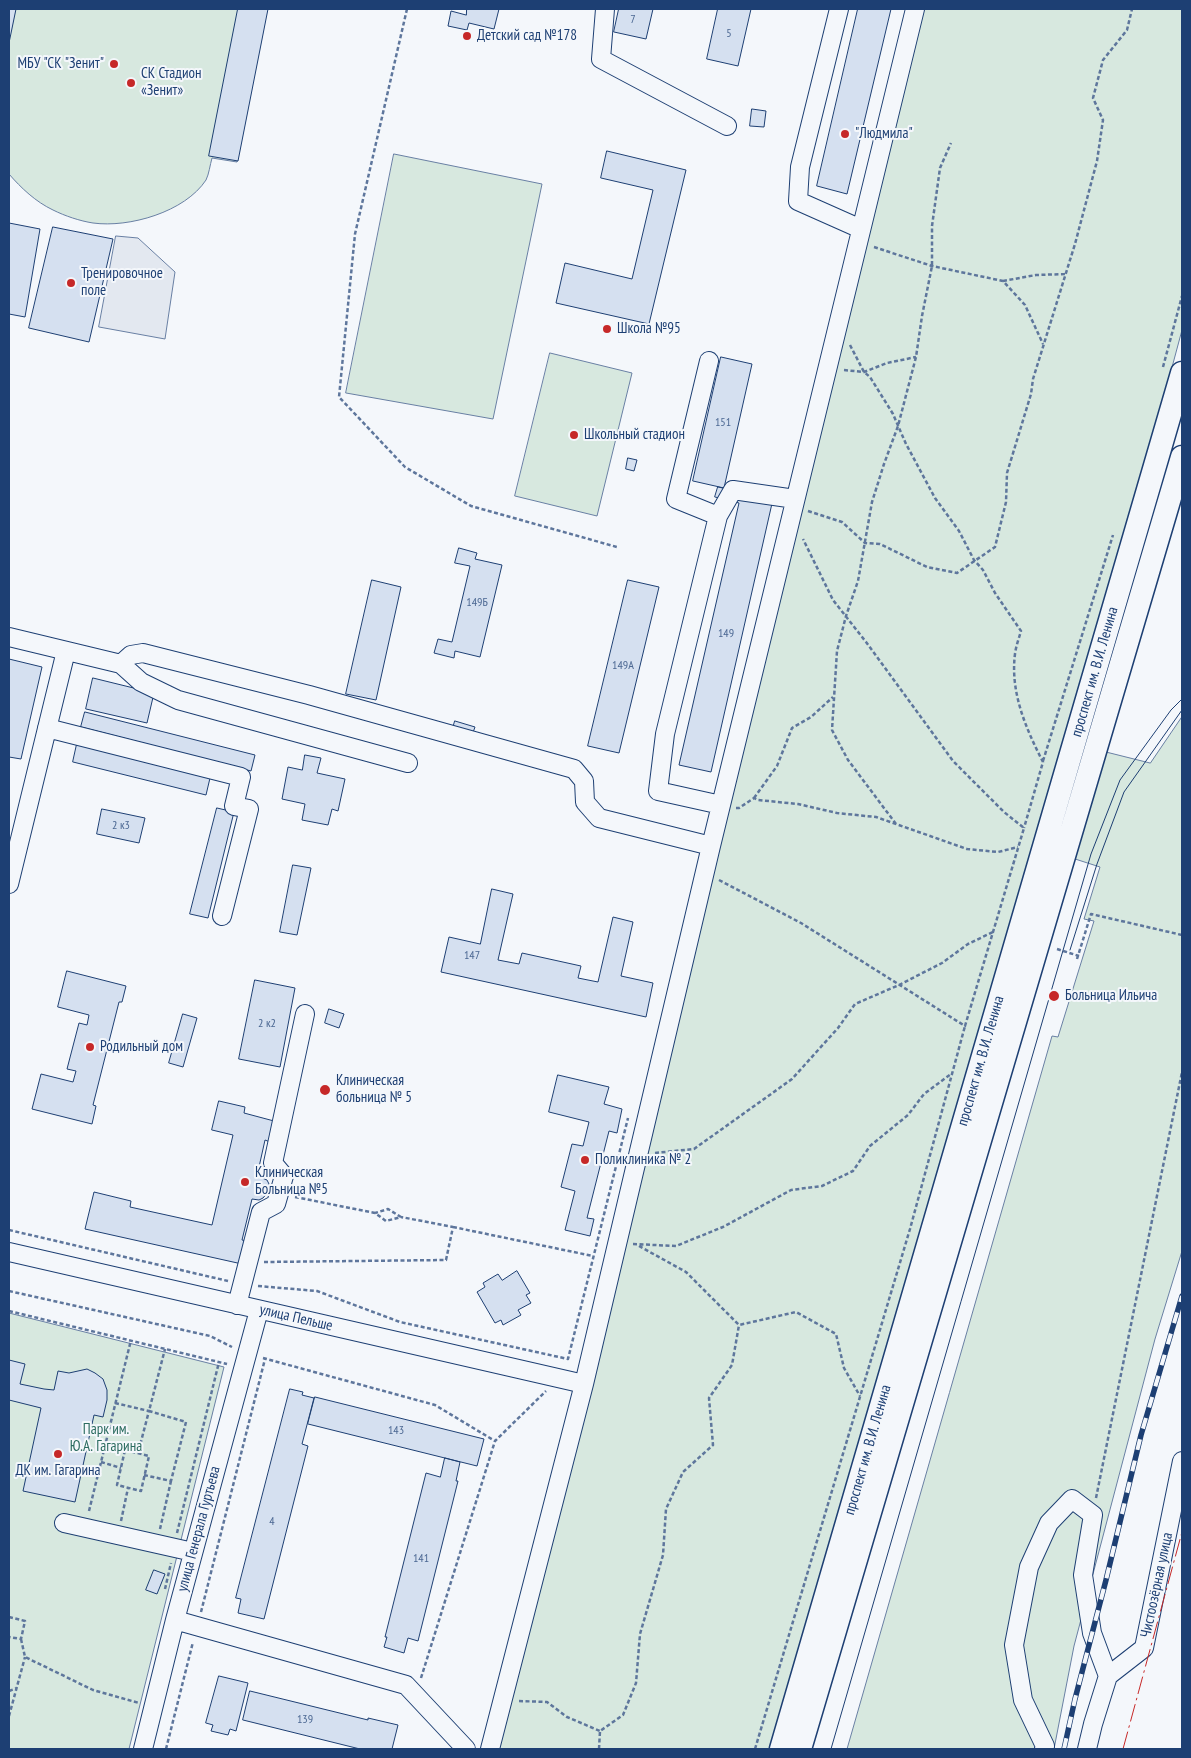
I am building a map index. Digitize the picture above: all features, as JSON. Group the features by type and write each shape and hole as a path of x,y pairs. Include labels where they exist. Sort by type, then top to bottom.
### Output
{"main road":[{"name":"проспект им. В.И. Ленина","path":"781,1749 1172,372"},
{"name":"проспект им. В.И. Ленина","path":"800,1749 1182,457"}],"street":[{"path":"605,9 601,59 727,126"},
{"path":"839,9 800,167 798,201 859,236"},
{"path":"490,1749 584,1384 721,804 915,9"},
{"path":"709,361 676,499 718,516"},
{"path":"721,804 658,792 665,734 718,516 733,490 794,505"},
{"path":"9,637 121,664 141,682 178,700 408,763"},
{"path":"9,884 66,651"},
{"path":"121,664 131,655 143,653 309,695 574,769 584,781 585,802 599,818 711,846"},
{"path":"47,728 241,777 234,806 249,809 222,916"},
{"path":"237,1305 260,1212 276,1204 284,1176 273,1163 305,1014"},
{"name":"улица Пельше","path":"9,1252 584,1384"},
{"name":"улица Генерала Гуртьева","path":"143,1749 174,1620 259,1310"},
{"name":"Чистоозёрная улица","path":"1108,1676 1144,1648 1182,1461"},
{"path":"1044,1749 1045,1746 1023,1700 1014,1645 1028,1567 1049,1523 1072,1499 1093,1515 1083,1575 1092,1634 1108,1676 1092,1724 1087,1749"},
{"path":"64,1522 193,1552"},
{"path":"174,1620 406,1684 466,1749"}],"path":[{"path":"407,9 355,234 339,397 405,467 472,506 617,547"},
{"path":"794,505 842,522 865,543 880,544 926,567 957,573 995,546 1006,502 1007,473 1032,394 1032,379 1066,274 1097,161 1103,120 1093,98 1103,60 1127,30 1132,9"},
{"path":"896,824 848,760 832,730 837,651 858,581 872,502 898,426 916,357 932,266 932,226 940,168 951,143"},
{"path":"859,236 932,266 1003,281 1036,275 1066,274"},
{"path":"1003,281 1025,305 1044,344"},
{"path":"1172,372 1182,296"},
{"path":"836,330 848,341 864,372 870,377 893,414 936,498 960,531 974,560 983,570 995,593 1021,631 1015,654 1014,683 1026,729 1043,762"},
{"path":"827,368 864,372 916,357"},
{"path":"794,505 812,559 833,600 953,761 1004,812 1024,828"},
{"path":"755,1749 910,1229 965,1026 1043,762 1114,533"},
{"path":"721,804 738,808 754,798 777,766 792,728 811,717 834,696"},
{"path":"754,798 798,804 837,813 876,817 967,849 998,852 1018,847"},
{"path":"705,872 801,923 965,1026"},
{"path":"1057,950 1078,958 1091,914 1182,934"},
{"path":"638,1154 694,1149 792,1079 838,1028 855,1004 899,985 942,963 968,944 993,932"},
{"path":"1093,1515 1182,1072"},
{"path":"738,1324 686,1272 638,1245 676,1246 723,1226 791,1190 822,1186 853,1171 870,1146 908,1115 924,1094 952,1073"},
{"path":"416,1695 495,1441 557,1378 568,1359 628,1118"},
{"path":"279,1194 375,1213 386,1221 401,1216"},
{"path":"375,1213 388,1209 401,1216 593,1256"},
{"path":"248,1262 446,1260 453,1227"},
{"path":"9,1230 242,1285 317,1291 400,1322 568,1359"},
{"path":"9,1291 210,1336 245,1361"},
{"path":"9,1311 219,1362 266,1358 435,1405 495,1441"},
{"path":"738,1324 796,1312 836,1334 844,1368 860,1396"},
{"path":"598,1749 600,1731 623,1715 636,1683 640,1634 663,1555 666,1508 682,1472 713,1445 709,1398 732,1364 738,1324"},
{"path":"85,1527 131,1340"},
{"path":"138,1453 165,1349"},
{"path":"166,1749 266,1358"},
{"path":"176,1539 219,1362"},
{"path":"115,1403 186,1422 157,1543"},
{"path":"125,1450 138,1453 149,1456 140,1491 117,1485 125,1450"},
{"path":"101,1462 121,1468"},
{"path":"144,1475 171,1482"},
{"path":"119,1526 128,1488"},
{"path":"9,1617 25,1621 21,1640 25,1657 9,1716"},
{"path":"9,1637 21,1640"},
{"path":"25,1657 93,1690 153,1708"},
{"path":"9,1691 16,1688"},
{"path":"503,1701 547,1702 567,1717 600,1731"}],"green space":[{"name":"СК Стадион «Зенит»","path":"9,9 267,9 237,162 212,158 206,180 185,201 155,215 123,223 107,224 83,221 53,210 35,199 9,174"},
{"path":"922,9 1182,9 1182,330 1156,427 771,1749 499,1749"},
{"path":"394,154 542,184 493,419 346,393"},
{"name":"Школьный стадион","path":"550,353 632,373 597,516 515,496"},
{"path":"1182,717 1182,1251 1155,1339 1074,1646 1054,1749 847,1749 1052,1036 1058,1037 1094,921 1084,919 1100,867 1072,858 1106,752 1150,763"},
{"name":"Парк им. Ю.А. Гагарина","path":"9,1313 224,1367 129,1749 9,1749"}],"shaded area":[{"path":"116,236 138,238 175,272 165,339 99,327"}],"building":[{"path":"9,9 16,9 9,43"},
{"path":"238,9 268,9 238,161 209,156"},
{"path":"467,9 499,9 494,29 469,23 467,30 448,26 451,11 466,15"},
{"path":"619,9 653,9 646,39 614,32"},
{"path":"718,9 751,9 738,66 707,59"},
{"name":"\"Людмила\"","path":"858,9 891,9 847,194 817,186"},
{"path":"752,109 766,111 764,127 750,126"},
{"path":"607,151 686,170 649,324 556,303 565,263 632,279 653,190 601,178"},
{"path":"9,223 40,229 25,317 9,314"},
{"name":"Тренировочное поле","path":"53,227 113,239 89,342 29,328"},
{"path":"721,357 752,364 724,488 693,481"},
{"path":"628,458 637,460 634,471 626,469"},
{"path":"718,487 773,499 711,772 679,765 739,503 715,497"},
{"path":"459,548 477,553 475,559 502,565 480,657 455,651 454,658 434,653 438,639 452,642 470,566 455,563"},
{"path":"372,580 401,587 376,700 346,694"},
{"path":"628,580 659,587 619,753 588,746"},
{"path":"9,659 42,667 21,759 9,757"},
{"path":"93,678 154,693 147,723 86,709"},
{"path":"85,712 255,755 251,771 81,727"},
{"path":"455,721 475,727 471,738 452,732"},
{"path":"77,744 210,778 206,795 73,762"},
{"path":"305,755 321,758 317,773 345,779 338,811 332,809 328,825 302,820 305,804 282,799 288,767 302,770"},
{"path":"217,808 234,812 208,918 190,914"},
{"path":"102,809 145,818 139,843 97,834"},
{"path":"293,865 311,868 297,935 280,932"},
{"path":"492,889 513,894 498,960 519,964 522,953 581,966 578,978 598,982 613,917 633,922 621,976 653,983 646,1017 441,972 449,937 480,944"},
{"name":"Родильный дом","path":"67,971 126,986 122,1002 119,1002 93,1105 96,1106 92,1124 32,1109 41,1074 73,1082 76,1071 67,1069 79,1023 87,1025 89,1015 58,1007"},
{"path":"255,980 295,988 280,1067 239,1059"},
{"path":"329,1009 344,1014 339,1028 325,1023"},
{"path":"183,1014 197,1018 183,1067 169,1063"},
{"name":"Поликлиника № 2","path":"558,1075 609,1087 604,1104 622,1109 617,1133 609,1131 587,1218 594,1219 590,1236 565,1230 575,1191 561,1187 572,1144 583,1146 589,1122 549,1112"},
{"name":"Клиническая Больница №5","path":"219,1101 245,1107 244,1113 274,1121 270,1142 265,1140 257,1176 267,1180 269,1184 268,1192 259,1200 252,1199 242,1240 247,1241 242,1264 85,1229 94,1192 131,1201 130,1207 212,1225 233,1135 212,1130"},
{"path":"517,1271 530,1293 526,1295 531,1303 518,1310 521,1315 503,1325 501,1320 495,1323 477,1292 485,1287 483,1283 498,1274 502,1280"},
{"name":"ДК им. Гагарина","path":"9,1360 25,1364 20,1384 44,1389 54,1390 58,1371 69,1373 87,1369 103,1379 107,1390 107,1400 103,1417 94,1415 75,1502 23,1491 41,1408 9,1400"},
{"path":"290,1389 303,1392 302,1395 314,1398 302,1444 308,1446 264,1619 238,1613 241,1599 236,1598"},
{"path":"315,1397 484,1439 477,1466 308,1424"},
{"path":"445,1458 460,1462 456,1481 458,1481 418,1641 408,1638 404,1653 384,1647 387,1637 385,1637 426,1473 440,1477"},
{"path":"154,1570 165,1574 157,1594 146,1590"},
{"path":"219,1676 248,1683 236,1731 230,1729 228,1735 211,1731 213,1725 206,1723"},
{"path":"250,1691 368,1720 368,1718 398,1725 392,1749 360,1749 243,1720"}],"tram line":[{"path":"831,1749 1091,854 1120,780 1171,710 1182,699"},
{"path":"1070,950 1097,864 1124,792 1182,710"}],"railway":[{"path":"1064,1749 1141,1435 1182,1296"}],"power":[{"path":"1123,1749 1182,1532"}],"place":[{"name":"Детский сад №178","path":"467,36"},
{"name":"МБУ \"СК \"Зенит\"","path":"114,64"},
{"name":"СК Стадион «Зенит»","path":"131,83"},
{"name":"\"Людмила\"","path":"845,134"},
{"name":"Тренировочное поле","path":"71,283"},
{"name":"Школа №95","path":"607,329"},
{"name":"Школьный стадион","path":"574,435"},
{"name":"Больница Ильича","path":"1054,996"},
{"name":"Родильный дом","path":"90,1047"},
{"name":"Клиническая больница № 5","path":"325,1090"},
{"name":"Поликлиника № 2","path":"585,1160"},
{"name":"Клиническая Больница №5","path":"245,1182"},
{"name":"ДК им. Гагарина","path":"58,1454"}]}
